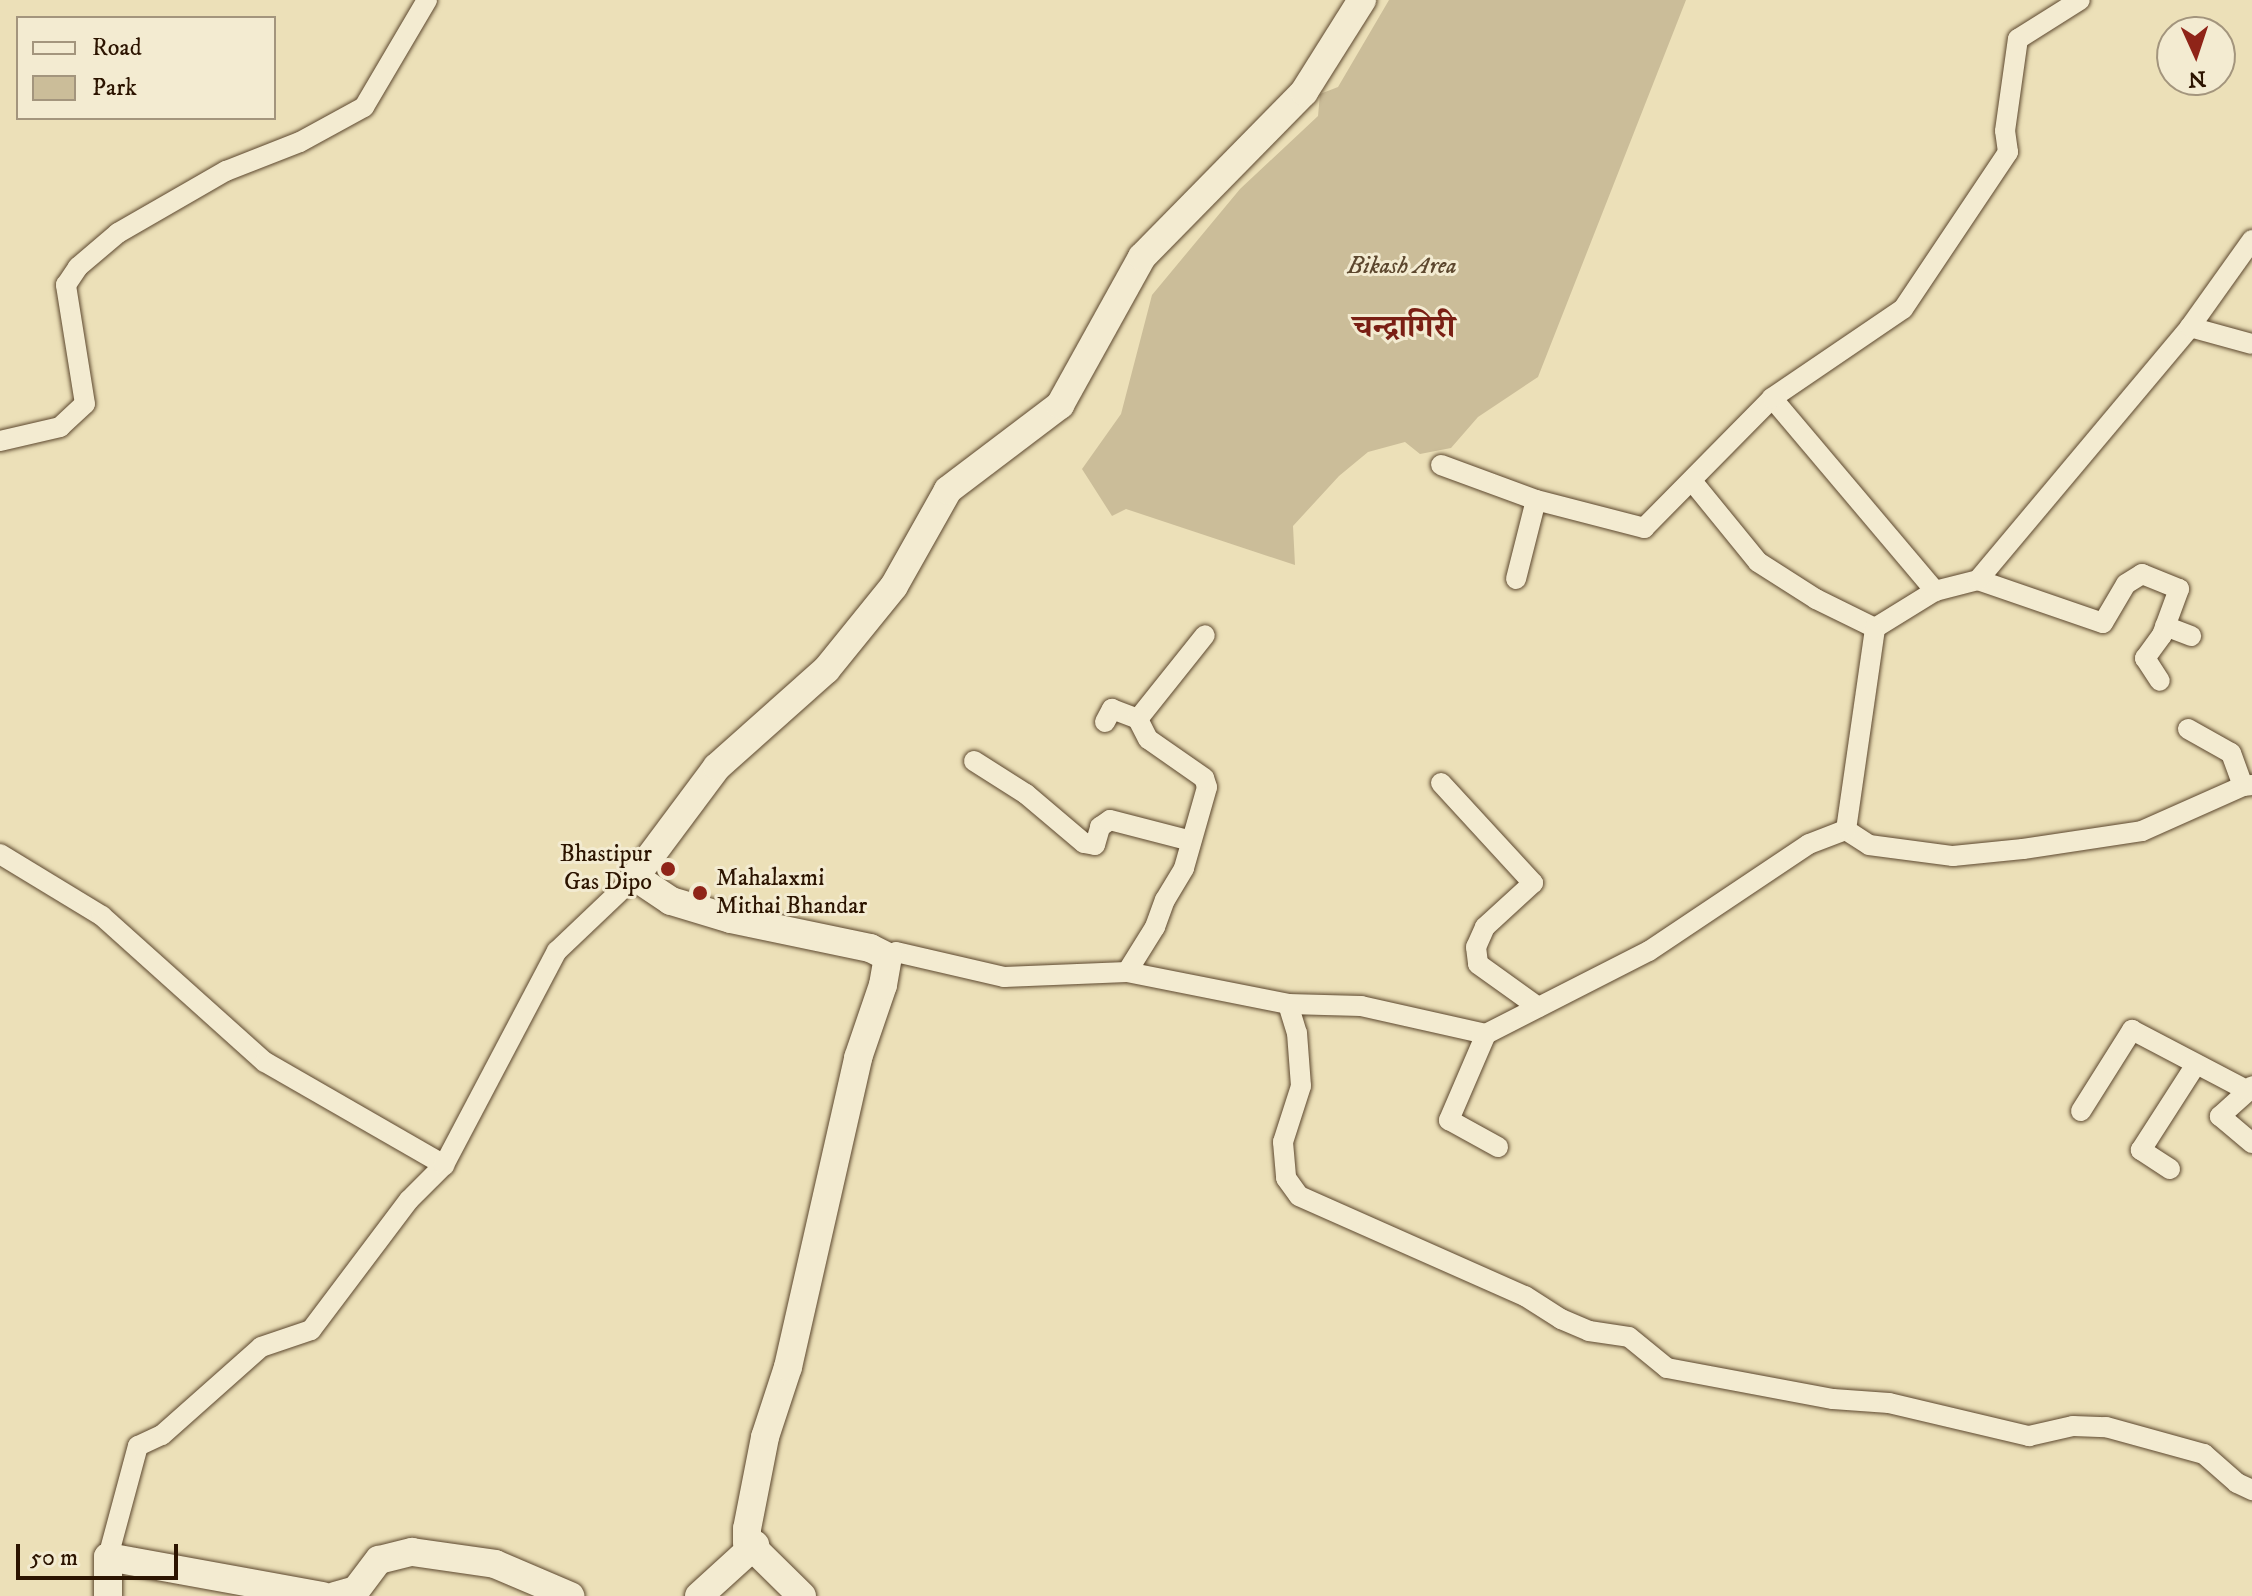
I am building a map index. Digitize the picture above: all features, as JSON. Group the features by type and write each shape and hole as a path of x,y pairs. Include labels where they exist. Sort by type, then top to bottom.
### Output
{"street":[{"path":"0,441 60,427 85,404 66,285 78,267 118,233 226,171 300,142 364,107 427,0"},
{"path":"108,1596 108,1557 138,1446 162,1435 261,1347 311,1330 409,1200 444,1165 557,951 635,877 717,767 826,670 894,586 948,490 1060,405 1142,257 1304,92 1362,0"},
{"path":"1441,465 1536,500 1644,528 1772,398 1903,309 2008,152 2005,131 2018,39 2080,0"},
{"path":"1978,580 2190,327 2252,240"},
{"path":"2190,327 2252,344"},
{"path":"1772,398 1935,591"},
{"path":"1692,481 1758,562 1816,599 1875,628"},
{"path":"1516,579 1536,500"},
{"path":"1875,628 1935,591 1978,580 2103,623 2126,584 2142,574 2179,589 2165,626 2145,658 2160,681"},
{"path":"2165,626 2191,636"},
{"path":"1846,830 1875,628"},
{"path":"1138,719 1205,635"},
{"path":"1105,722 1112,709 1138,719 1148,739 1204,778 1207,787 1184,868 1155,927 1127,972"},
{"path":"1846,830 1869,845 1953,856 2142,831 2248,785 2231,753 2188,729"},
{"path":"974,761 1026,794 1084,843 1095,845 1100,827 1110,820 1191,841"},
{"path":"1441,783 1533,883 1485,927 1476,947 1478,964 1538,1007"},
{"path":"1498,1147 1449,1120 1486,1034 1649,951 1809,844 1846,830"},
{"path":"0,854 102,916 265,1062 444,1165"},
{"path":"635,877 671,901 731,919 870,948 888,957"},
{"path":"802,1596 755,1545 747,1542 747,1529 765,1437 788,1367 858,1058 883,985 888,957 896,952 1004,977 1127,972 1288,1004 1361,1006 1486,1034"},
{"path":"1288,1004 1297,1033 1301,1086 1283,1142 1286,1178 1299,1196 1525,1296 1561,1319 1589,1331 1629,1337 1667,1368 1833,1399 1889,1403 2029,1436 2073,1426 2106,1427 2204,1454 2237,1483 2252,1490"},
{"path":"2081,1111 2132,1030 2195,1066 2250,1089 2220,1116 2252,1143"},
{"path":"2170,1169 2141,1150 2195,1066"},
{"path":"699,1596 725,1577 755,1545"},
{"path":"335,1596 356,1590 379,1560 412,1552 495,1564 570,1596"},
{"path":"108,1557 322,1596"}],"green space":[{"name":"Bikash Area","path":"1389,0 1686,0 1538,377 1478,417 1451,448 1420,454 1405,442 1368,452 1339,476 1293,526 1295,565 1126,509 1112,516 1082,469 1121,414 1152,295 1240,189 1318,116 1320,94 1338,87"}],"place":[{"name":"Bhastipur Gas Dipo","path":"668,869"},
{"name":"Mahalaxmi Mithai Bhandar","path":"700,893"}],"district":[{"name":"चन्द्रागिरी","path":"1404,328"}]}
